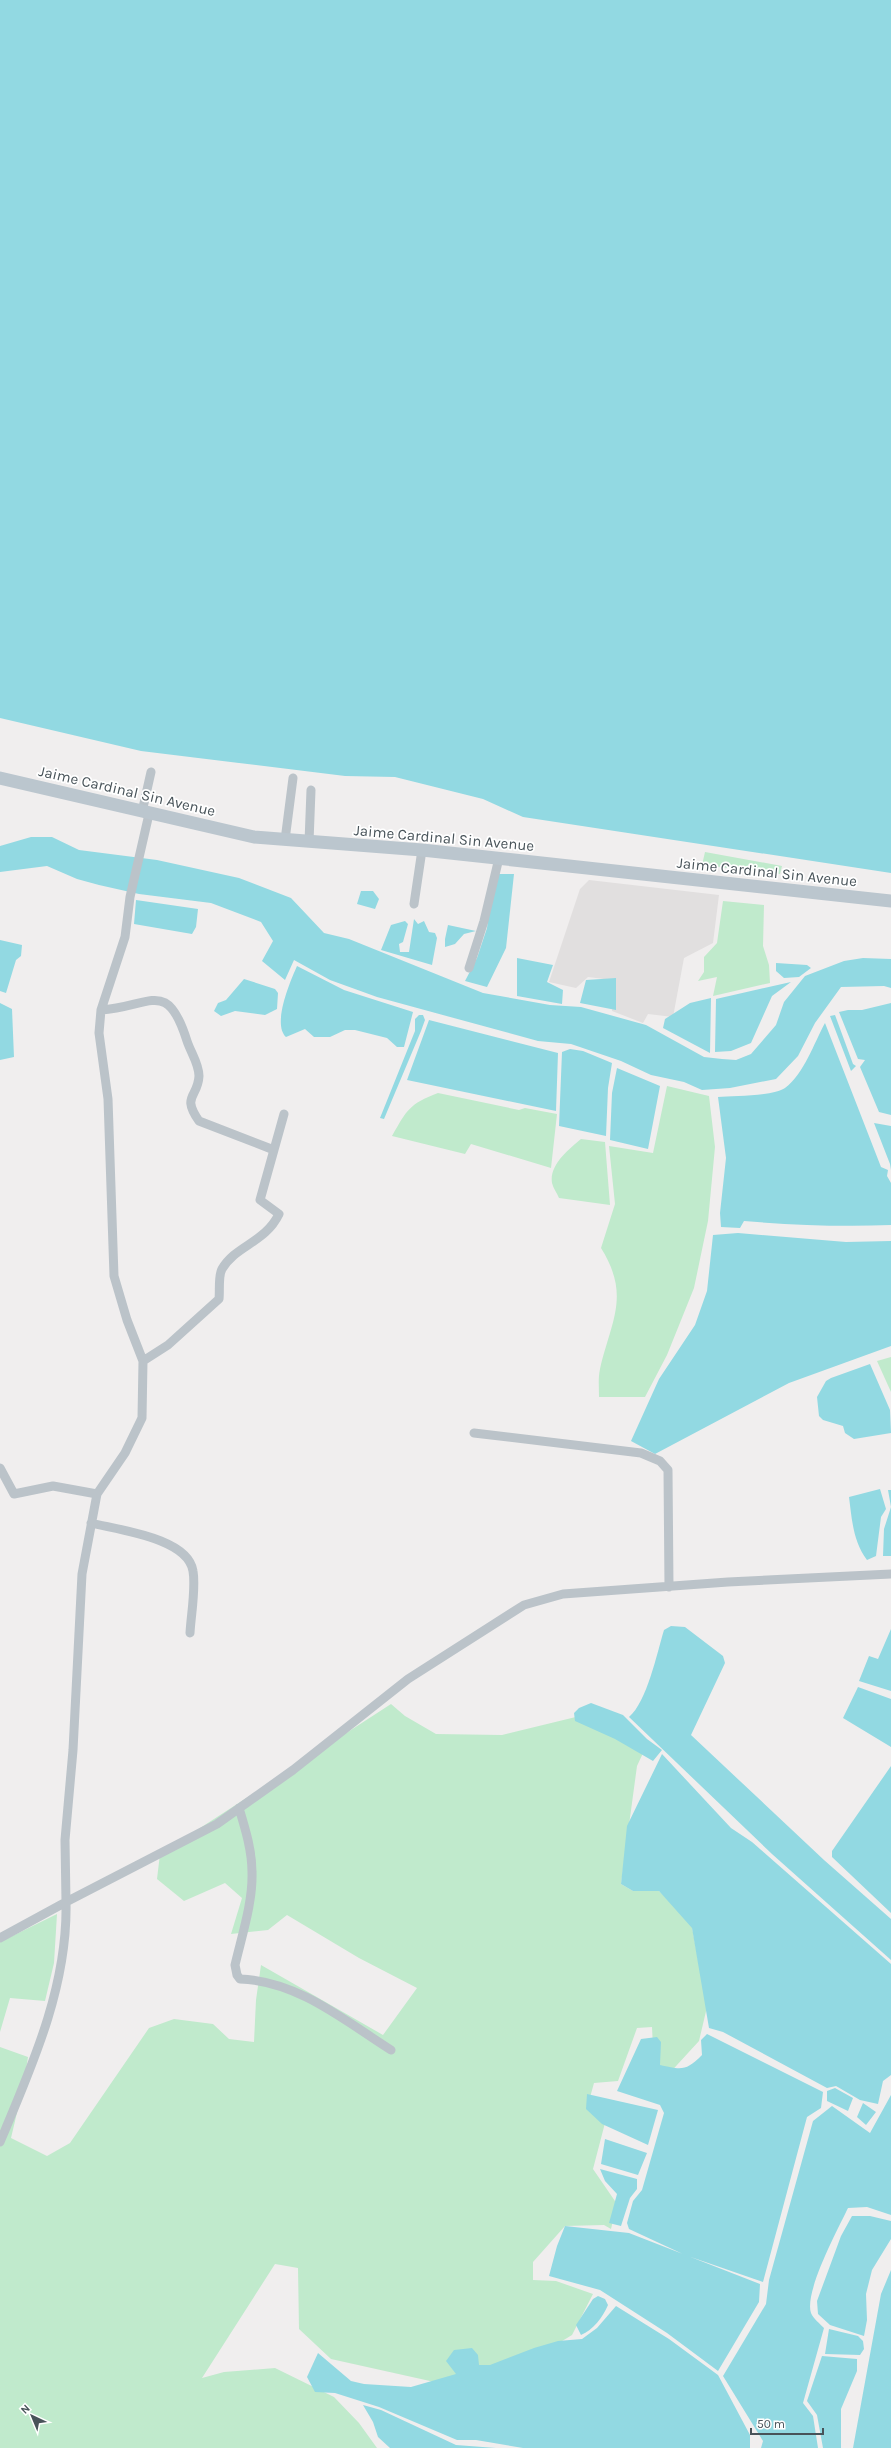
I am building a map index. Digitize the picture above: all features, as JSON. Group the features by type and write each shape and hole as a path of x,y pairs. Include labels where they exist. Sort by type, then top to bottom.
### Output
{"main road":[{"name":"Jaime Cardinal Sin Avenue","path":"0,778 79,795 146,813 254,837 422,850 891,901"}],"street":[{"path":"0,2142 30,2071 60,1976 67,1926 65,1840 73,1743 82,1574 90,1523 97,1494 125,1454 142,1418 143,1361 127,1320 114,1276 108,1099 99,1033 101,1010 125,936 130,897 139,861 151,772"},
{"path":"285,840 293,778"},
{"path":"309,842 311,790"},
{"path":"414,904 422,850"},
{"path":"469,968 484,921 500,858"},
{"path":"101,1010 117,1009 149,1000 162,1000 171,1004 183,1028 196,1063 199,1076 190,1098 192,1110 199,1121 274,1150"},
{"path":"143,1361 168,1345 219,1299 222,1270 236,1255 273,1227 279,1214 260,1200 284,1114"},
{"path":"474,1433 641,1453 660,1461 668,1470 669,1587"},
{"path":"0,1468 14,1494 53,1486 97,1494"},
{"path":"90,1523 137,1534 178,1548 189,1558 194,1572 190,1633"},
{"path":"0,1938 217,1824 293,1770 408,1679 524,1605 563,1594 891,1574"},
{"path":"239,1808 246,1833 252,1870 252,1886 235,1965 237,1975 240,1979 276,1983 309,1998 391,2050"}],"shaded area":[{"path":"589,880 719,895 713,943 684,958 673,1017 648,1014 643,1023 612,1011 612,980 588,977 576,988 549,982 580,889"}],"green space":[{"path":"705,852 782,866 780,874 702,865"},
{"path":"723,901 764,905 763,946 769,965 770,983 713,996 717,977 698,981 704,972 704,957 717,943"},
{"path":"667,1086 709,1096 715,1147 708,1221 694,1288 667,1355 645,1397 599,1397 599,1372 613,1322 617,1295 615,1280 610,1265 601,1248 615,1204 609,1146 653,1153"},
{"path":"438,1093 519,1110 525,1108 557,1114 551,1168 471,1144 465,1154 392,1136 401,1120 410,1109 428,1097"},
{"path":"581,1139 605,1142 610,1205 559,1198 553,1187 552,1176 557,1164 561,1158"},
{"path":"891,1357 891,1392 877,1361"},
{"path":"391,1704 405,1716 436,1734 502,1735 584,1715 644,1751 637,1766 621,1884 633,1891 659,1891 691,1922 707,2007 699,2041 655,2089 652,2027 637,2028 618,2081 594,2083 589,2101 605,2123 593,2169 617,2204 611,2229 604,2225 565,2226 533,2262 533,2280 556,2281 593,2294 572,2335 501,2378 439,2383 331,2359 299,2329 298,2268 275,2264 202,2378 224,2372 275,2368 334,2397 359,2423 377,2448 0,2448 0,2047 28,2057 24,2083 11,2138 47,2156 70,2143 149,2028 174,2019 213,2024 229,2039 254,2042 256,2000 261,1965 383,2035 417,1988 359,1958 287,1915 268,1930 231,1934 242,1898 225,1883 184,1901 157,1879 160,1854"},
{"path":"57,1914 54,1963 45,2001 10,1998 0,2032 0,1942"}],"water":[{"path":"0,0 891,0 891,873 523,817 483,799 395,777 345,776 141,751 0,718"},
{"path":"31,837 52,837 79,850 157,860 239,878 291,898 324,933 349,939 483,993 550,1005 581,1007 646,1025 704,1057 736,1060 751,1054 776,1025 784,1002 805,976 844,961 863,958 891,959 891,988 884,986 841,987 815,1023 798,1056 776,1079 730,1088 702,1090 684,1082 651,1075 621,1061 571,1044 538,1041 377,997 330,980 294,960 285,980 262,961 273,941 261,922 211,903 139,894 99,885 77,879 47,866 0,872 0,846"},
{"path":"494,874 514,874 506,948 487,987 465,981 477,958 487,928"},
{"path":"361,891 373,891 379,899 375,909 357,904"},
{"path":"136,900 198,909 196,927 192,934 134,924"},
{"path":"414,919 418,924 424,921 429,932 435,933 437,938 432,965 381,950 391,925 405,921 408,924 403,942 399,944 400,952 409,952"},
{"path":"448,925 476,931 464,934 455,944 445,947"},
{"path":"0,940 22,945 21,956 16,960 6,993 0,991"},
{"path":"517,958 553,965 547,982 563,990 562,1004 517,996"},
{"path":"776,963 807,965 811,968 799,977 784,978 776,971"},
{"path":"297,966 344,990 413,1012 404,1047 397,1047 387,1038 355,1030 345,1030 330,1037 314,1037 305,1029 286,1037 282,1031 281,1013 290,982"},
{"path":"616,978 616,1010 580,1003 586,980"},
{"path":"244,979 275,989 278,993 277,1009 265,1015 235,1011 221,1016 214,1011 218,1003 226,1000"},
{"path":"791,982 772,996 751,1043 731,1051 715,1052 716,999"},
{"path":"711,998 710,1053 663,1028 665,1019 690,1003"},
{"path":"0,1003 12,1009 14,1057 0,1060"},
{"path":"891,1003 891,1115 879,1112 860,1067 865,1060 858,1059 839,1012 848,1010 862,1010"},
{"path":"419,1015 423,1015 425,1020 421,1031 384,1119 380,1118 415,1031 415,1019"},
{"path":"835,1015 853,1064 856,1066 851,1071 830,1016"},
{"path":"429,1020 558,1053 556,1111 407,1080"},
{"path":"825,1023 881,1167 888,1170 887,1176 891,1183 891,1225 854,1226 781,1224 744,1221 740,1228 721,1227 720,1213 726,1158 718,1097 772,1093 785,1088 798,1075 803,1067"},
{"path":"570,1049 583,1051 612,1063 608,1088 606,1136 559,1126 562,1052"},
{"path":"617,1068 660,1086 648,1149 610,1140 612,1093"},
{"path":"874,1123 891,1126 891,1170 890,1164"},
{"path":"738,1233 846,1242 891,1241 891,1346 789,1383 655,1454 631,1441 659,1379 695,1325 707,1291 713,1235"},
{"path":"870,1364 890,1410 891,1433 854,1439 845,1433 843,1426 823,1420 819,1416 817,1397 826,1381"},
{"path":"880,1489 886,1509 881,1517 876,1556 867,1560 862,1553 856,1538 852,1522 849,1497"},
{"path":"888,1490 891,1490 891,1507"},
{"path":"891,1507 891,1556 883,1556 884,1529"},
{"path":"671,1626 685,1627 723,1656 725,1663 691,1735 824,1860 891,1919 891,1960 772,1854 629,1717 635,1710 646,1689 655,1664 664,1630"},
{"path":"891,1629 891,1691 859,1681 869,1656 878,1659"},
{"path":"858,1687 891,1699 891,1747 843,1718"},
{"path":"591,1703 623,1715 647,1739 662,1750 653,1761 615,1739 575,1721 574,1713 579,1708"},
{"path":"662,1754 731,1828 752,1842 891,1964 891,2075 883,2081 878,2104 860,2100 836,2086 827,2088 723,2032 709,2028 692,1928 659,1891 633,1891 621,1884 627,1826"},
{"path":"891,1766 891,1913 832,1857 832,1851"},
{"path":"707,2034 823,2092 821,2108 807,2117 763,2282 685,2255 629,2229 627,2223 633,2201 642,2190 664,2113 660,2105 617,2091 641,2039 657,2037 661,2042 660,2065 683,2068 692,2064 702,2055 701,2040"},
{"path":"835,2088 853,2098 848,2111 827,2101 827,2091"},
{"path":"587,2094 658,2110 648,2145 602,2124 586,2109"},
{"path":"891,2095 891,2215 867,2207 848,2208 823,2260 812,2291 810,2303 811,2313 824,2328 803,2403 813,2416 818,2448 761,2448 763,2441 723,2376 766,2304 769,2280 813,2121 832,2106 870,2133"},
{"path":"863,2103 876,2112 866,2125 857,2117"},
{"path":"605,2139 647,2153 638,2175 601,2164"},
{"path":"600,2169 637,2179 637,2189 630,2198 621,2226 609,2223 617,2194 605,2181"},
{"path":"852,2216 870,2216 891,2221 891,2239 872,2270 866,2294 867,2320 864,2336 830,2325 818,2314 817,2301 841,2236"},
{"path":"565,2226 629,2233 760,2284 759,2302 718,2371 667,2333 600,2290 549,2276 557,2246"},
{"path":"891,2270 891,2448 853,2448 881,2294"},
{"path":"598,2296 605,2299 608,2305 597,2323 590,2330 581,2335 576,2325 593,2299"},
{"path":"616,2306 669,2339 718,2375 750,2435 750,2448 523,2448 476,2440 457,2440 379,2407 335,2393 315,2392 307,2377 318,2353 351,2381 364,2384 411,2387 456,2374 446,2361 454,2350 472,2348 478,2355 479,2365 490,2365 534,2348 558,2341 582,2339 597,2328"},
{"path":"829,2329 858,2336 863,2341 864,2349 860,2355 825,2354"},
{"path":"822,2356 857,2359 857,2371 841,2409 841,2448 823,2448 817,2415 807,2401"},
{"path":"363,2405 381,2410 456,2445 496,2448 390,2448 378,2437 373,2422"}]}
